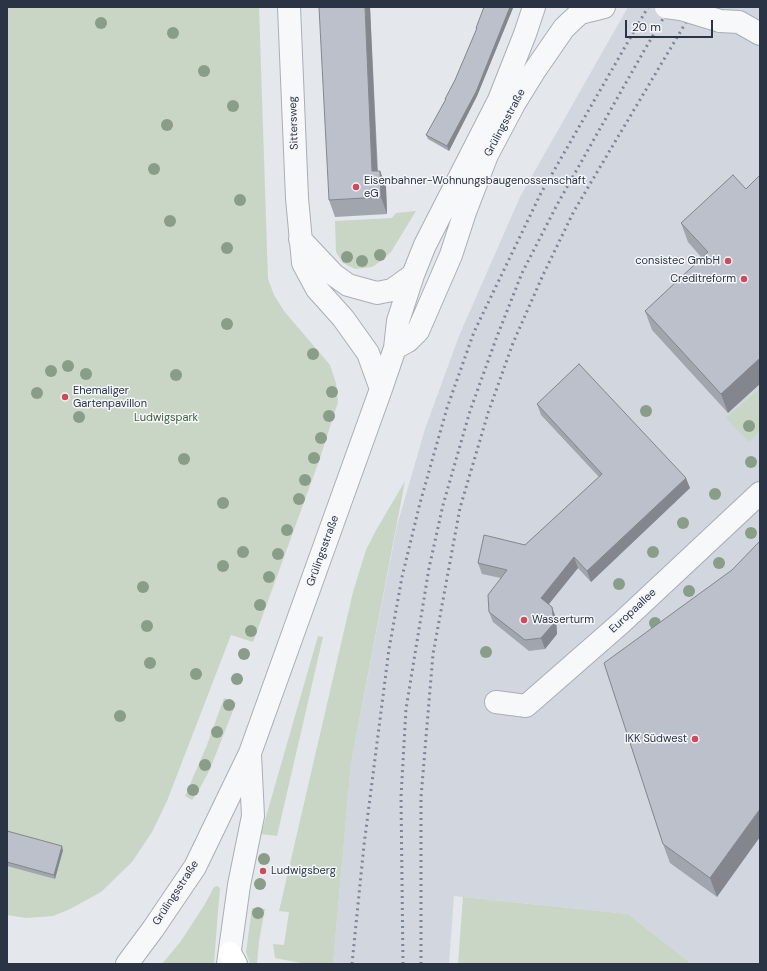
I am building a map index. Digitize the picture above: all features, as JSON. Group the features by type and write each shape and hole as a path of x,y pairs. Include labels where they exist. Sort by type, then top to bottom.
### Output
{"street":[{"name":"Sittersweg","path":"289,7 296,190 303,263 317,289 344,318 368,353 381,389"},
{"name":"Grülingsstraße","path":"127,964 195,867 250,753 395,348 398,321 413,275 425,245 499,100 534,7"},
{"name":"Grülingsstraße","path":"395,348 408,341 418,331 451,254 487,155 514,104 564,28 580,13 604,7"},
{"path":"666,7 730,17 760,34"},
{"path":"300,239 334,275 348,285 377,293 392,290 413,275"},
{"path":"377,293 389,304 398,321"},
{"name":"Sittersweg","path":"354,332 372,341 395,348"},
{"name":"Europaallee","path":"496,702 526,706 621,623 760,493"},
{"name":"Grülingsstraße","path":"231,960 239,885 253,816 250,753"}],"shaded area":[{"path":"628,7 760,7 760,964 692,964 628,914 454,896 449,964 333,964 351,763 397,526 425,429 459,336 520,197"}],"green space":[{"name":"Ludwigspark","path":"7,7 259,7 268,279 274,295 284,311 330,365 336,383 338,402 319,461 253,642 231,635 167,801 152,832 132,862 101,892 70,909 53,916 26,918 7,915"},
{"path":"416,211 391,252 372,267 355,269 343,263 336,252 335,221 392,218 396,213"},
{"path":"760,388 760,431 749,442 726,418"},
{"path":"405,481 351,763 333,964 306,964 275,958 273,944 284,945 289,912 279,911 353,592 366,550"},
{"path":"318,636 323,637 277,836 261,834"},
{"path":"224,698 236,703 210,769 192,800 185,796 207,745"},
{"path":"218,886 220,889 214,964 162,964 181,941 214,887"},
{"path":"463,897 628,914 692,964 458,964"},
{"path":"252,908 265,909 259,941 257,964 250,964 246,952"}],"building":[{"path":"319,7 365,7 372,171 380,171 381,197 329,200"},
{"path":"484,7 510,7 476,92 447,146 426,135 455,80 477,28"},
{"path":"733,175 746,189 760,175 760,358 721,394 645,311 708,252 681,223"},
{"path":"579,364 686,478 587,571 574,557 541,598 552,607 554,623 541,638 525,640 489,612 488,595 507,570 478,563 484,535 525,545 602,474 537,404"},
{"name":"IKK Südwest","path":"760,541 760,809 710,878 663,844 604,663 732,570"},
{"path":"7,831 62,846 54,875 7,862"}],"railway":[{"path":"352,964 364,845 389,649 402,577 420,503 447,408 474,332 541,193 648,7"},
{"path":"403,964 401,797 406,709 429,568 443,505 470,411 522,273 558,203 670,7"},
{"path":"421,964 421,797 433,654 460,508 488,413 513,343 543,275 574,211 695,7"}],"place":[{"name":"Eisenbahner-Wohnungsbaugenossenschaft eG","path":"356,187"},
{"name":"consistec GmbH","path":"728,261"},
{"name":"Creditreform","path":"744,279"},
{"name":"Ehemaliger Gartenpavillon","path":"65,397"},
{"name":"Wasserturm","path":"524,620"},
{"name":"IKK Südwest","path":"695,739"},
{"name":"Ludwigsberg","path":"263,871"}]}
